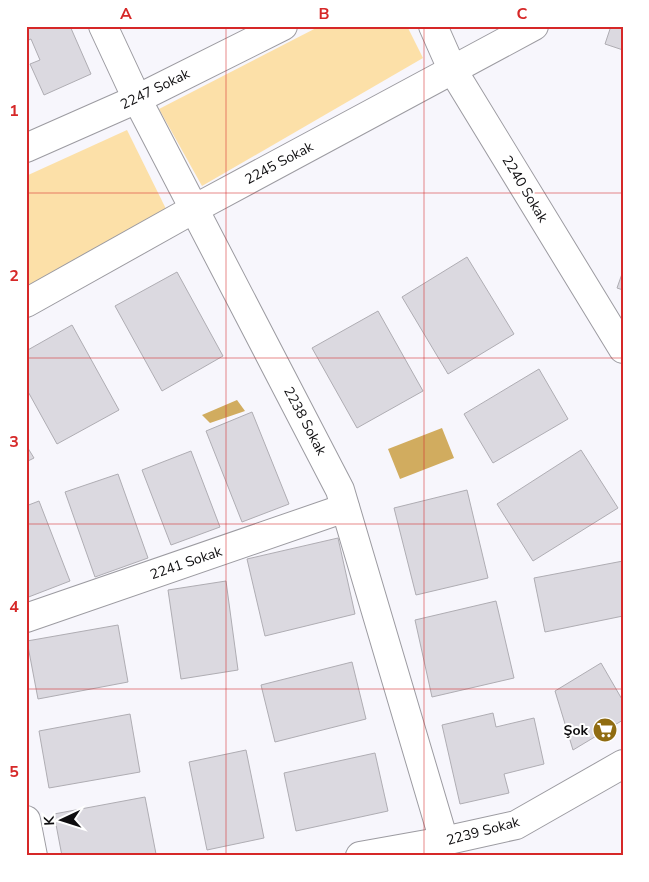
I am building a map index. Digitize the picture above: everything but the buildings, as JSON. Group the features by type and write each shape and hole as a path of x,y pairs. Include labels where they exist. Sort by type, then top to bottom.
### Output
{"street":[{"name":"2238 Sokak","path":"103,26 137,99 340,490 444,841"},
{"name":"2247 Sokak","path":"26,148 137,99 283,26"},
{"name":"2240 Sokak","path":"433,26 452,69 623,349"},
{"name":"2245 Sokak","path":"26,303 194,209 534,26"},
{"name":"2241 Sokak","path":"26,618 345,508"},
{"name":"2239 Sokak","path":"360,856 444,841 516,825 623,764"},
{"path":"26,820 33,856"}],"shaded area":[{"path":"320,26 407,26 423,58 202,186 159,109"},
{"path":"127,130 170,217 26,298 26,176"},
{"path":"237,400 245,411 210,423 202,415"},
{"path":"442,428 454,458 400,479 388,449"}],"place":[{"name":"Şok","path":"605,730"}]}
